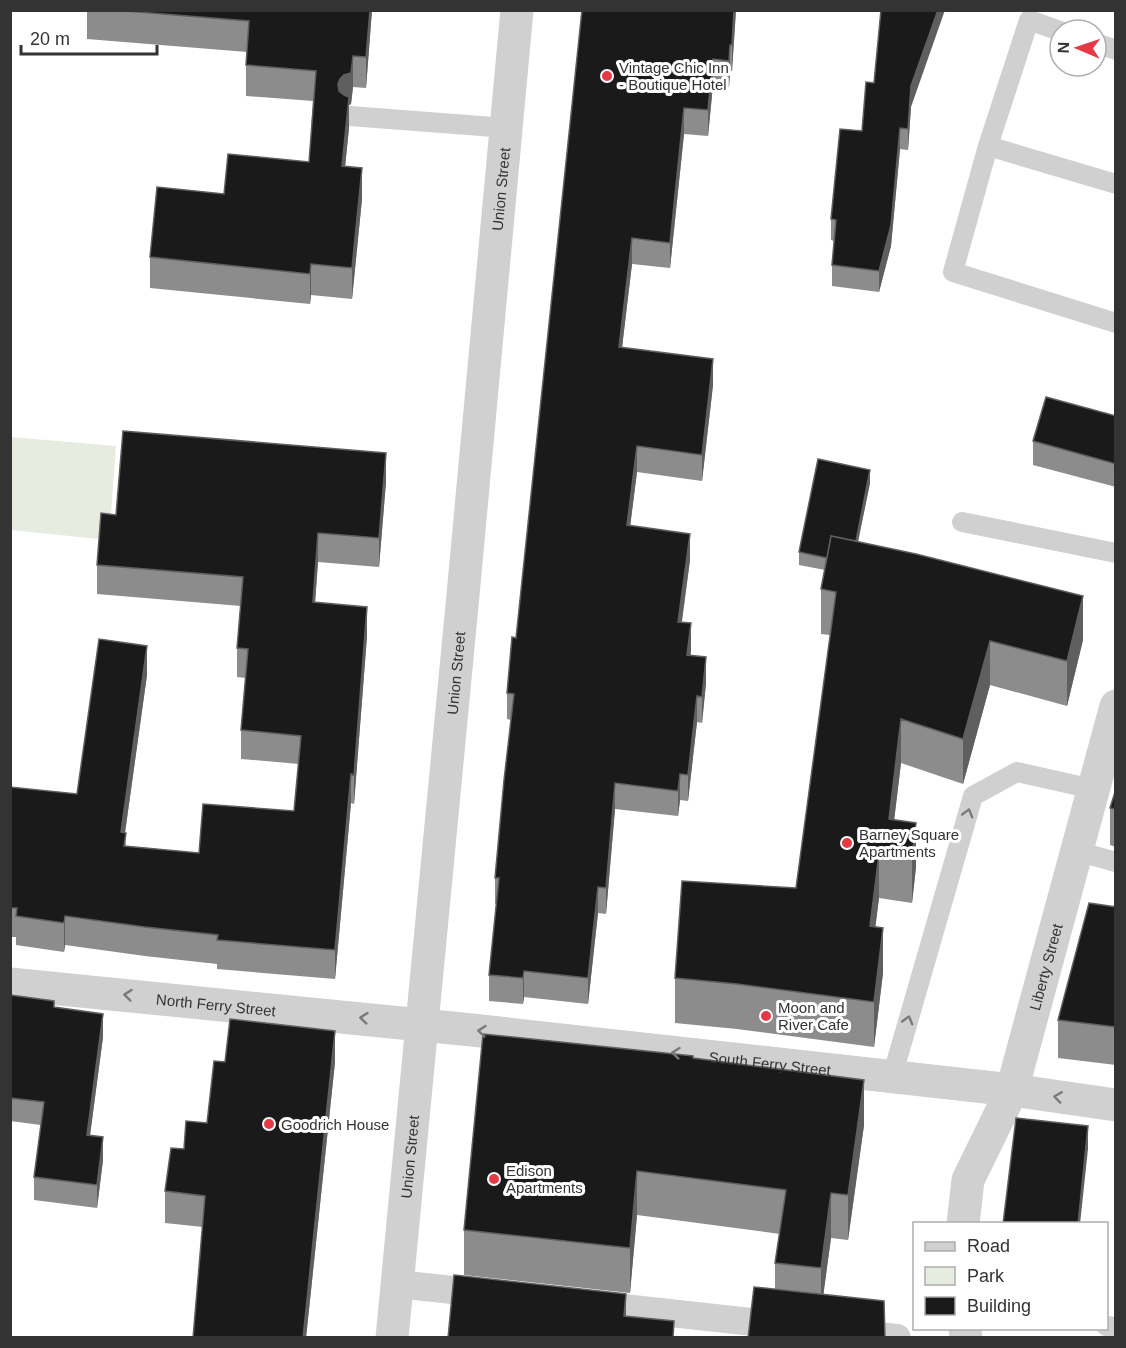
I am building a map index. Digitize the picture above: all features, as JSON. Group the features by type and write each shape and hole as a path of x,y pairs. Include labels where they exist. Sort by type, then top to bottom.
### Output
{"street":[{"name":"Union Street","path":"392,1338 517,10"},
{"name":"Liberty Street","path":"963,1222 968,1180 1012,1090 1116,706"},
{"name":"North Ferry Street","path":"10,984 422,1025"},
{"name":"South Ferry Street","path":"422,1025 1012,1090 1116,1105"},
{"path":"397,1284 516,1297"},
{"path":"564,1302 897,1338"}],"lane":[{"path":"1048,27 1029,20 988,146 953,272 1116,323"},
{"path":"350,116 507,128"},
{"path":"988,146 1116,184"},
{"path":"962,522 1116,553"},
{"path":"892,1077 973,796 1017,772 1093,789"},
{"path":"1076,851 1116,862"}],"green space":[{"path":"10,437 116,446 109,540 11,530"}],"building":[{"path":"113,10 370,10 366,57 353,56 351,73 344,75 338,84 339,91 349,97 342,166 362,168 352,268 311,264 310,274 150,257 157,187 224,194 228,154 309,162 316,71 246,65 249,21"},
{"path":"582,10 734,10 729,61 713,59 708,110 684,108 670,243 632,238 619,347 713,359 702,455 637,446 627,525 690,534 678,622 691,623 687,655 706,657 702,697 697,696 688,775 680,774 678,791 615,783 606,888 598,887 588,978 524,971 523,978 489,975 499,878 495,878 514,694 507,693 512,637 516,638"},
{"path":"881,10 938,10 911,86 908,129 900,128 891,225 879,271 832,265 836,220 831,219 840,129 862,131 866,82 874,83"},
{"path":"1046,397 1116,416 1116,464 1033,441"},
{"path":"123,431 386,453 379,538 318,533 313,602 367,607 354,775 351,774 335,950 217,940 218,935 65,916 64,923 16,916 17,908 10,908 10,787 77,794 99,639 147,646 121,832 126,833 124,846 199,853 203,804 294,811 301,736 241,730 248,649 237,648 243,577 97,565 101,513 116,515"},
{"path":"818,459 870,470 856,541 831,536 827,558 799,552"},
{"path":"831,536 916,554 1083,596 1067,661 990,641 963,739 901,719 889,819 916,823 912,858 879,854 870,926 883,928 874,1002 675,978 682,881 796,888 836,592 821,589"},
{"path":"1116,789 1116,809 1110,808"},
{"path":"1089,903 1116,907 1116,1027 1058,1020"},
{"path":"10,995 54,1001 54,1007 103,1014 87,1135 103,1137 97,1185 34,1177 44,1102 10,1098"},
{"path":"230,1019 335,1031 303,1338 193,1338 205,1196 165,1191 171,1148 184,1149 186,1121 207,1123 214,1061 225,1062"},
{"path":"483,1034 693,1056 693,1058 864,1080 848,1195 831,1193 821,1268 775,1263 786,1190 637,1171 630,1248 464,1230"},
{"path":"1016,1118 1088,1126 1078,1222 1003,1222"},
{"path":"454,1275 626,1294 624,1316 674,1321 673,1338 448,1338"},
{"path":"754,1287 884,1301 885,1338 748,1338"}],"place":[{"name":"Vintage Chic Inn - Boutique Hotel","path":"607,76"},
{"name":"Barney Square Apartments","path":"847,843"},
{"name":"Moon and River Cafe","path":"766,1016"},
{"name":"Goodrich House","path":"269,1124"},
{"name":"Edison Apartments","path":"494,1179"}]}
